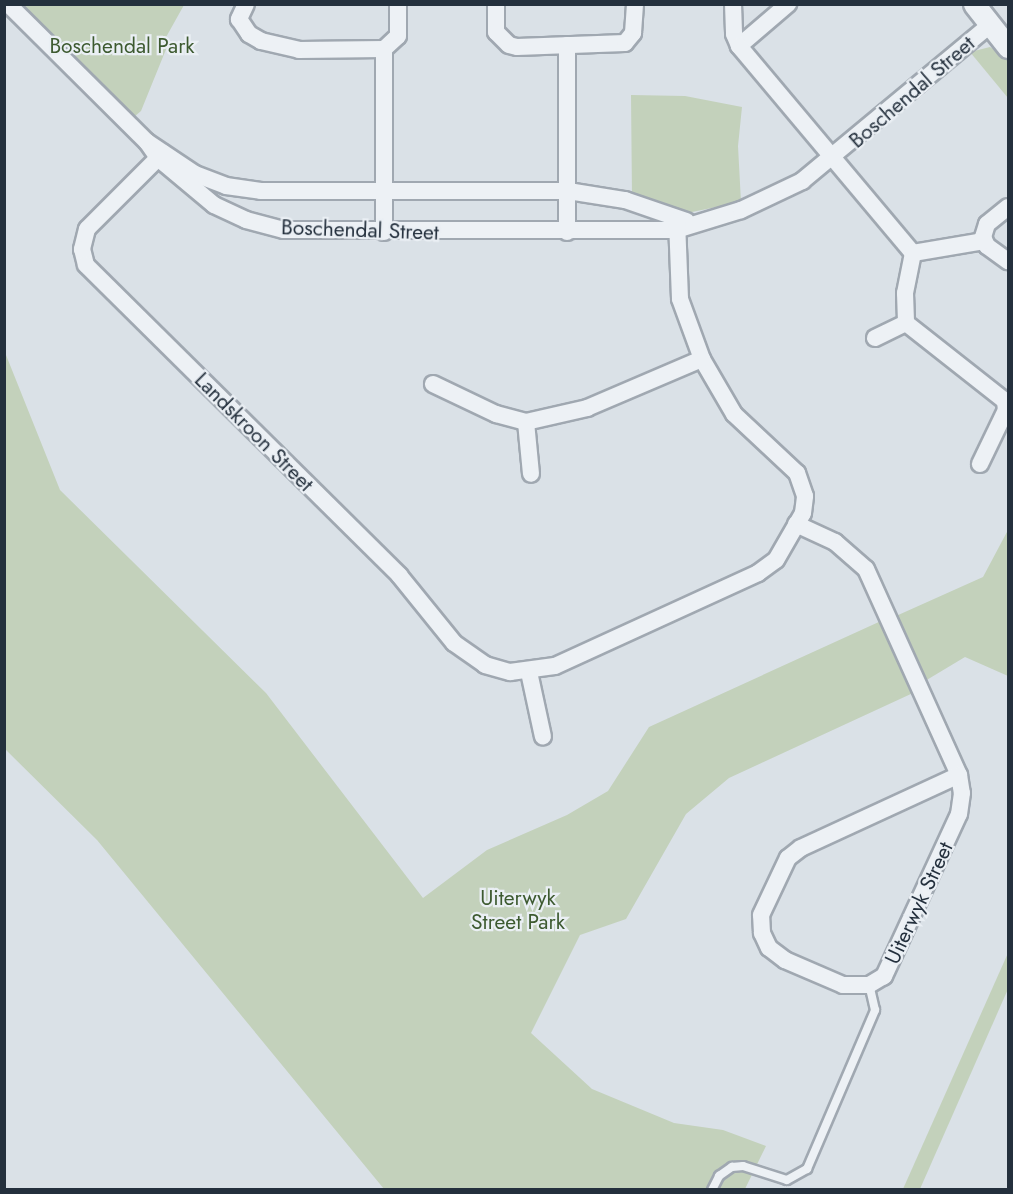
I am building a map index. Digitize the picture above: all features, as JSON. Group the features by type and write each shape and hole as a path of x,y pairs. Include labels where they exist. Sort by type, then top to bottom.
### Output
{"street":[{"name":"Boschendal Street","path":"8,4 201,196 246,220 302,232 567,232 695,223 780,194 834,158 990,25"},
{"path":"246,4 239,23 261,41 298,50 384,49 398,36 398,4"},
{"path":"496,4 496,32 509,45 625,43 633,33 635,4"},
{"path":"733,4 734,34 739,46 834,158"},
{"path":"739,46 788,4"},
{"path":"974,4 1008,47"},
{"path":"567,45 567,232"},
{"path":"384,49 384,232"},
{"name":"Boschendal Street","path":"160,155 195,174 243,190 568,191 625,200 676,225"},
{"name":"Landskroon Street","path":"160,155 87,229 82,249 86,265 399,575 464,652 497,669 529,672 555,666 758,573 776,560 805,505 801,480 734,414 702,359 680,299 676,225"},
{"name":"Boschendal Street","path":"834,158 913,253"},
{"path":"984,242 987,224 1008,207"},
{"path":"980,464 1006,410 1005,401 906,323 905,293 913,253 984,242 1008,261"},
{"path":"875,338 906,323"},
{"path":"433,384 496,414 526,422 587,408 702,359"},
{"path":"526,422 531,474"},
{"name":"Uiterwyk Street","path":"796,524 835,542 866,569 959,775 962,802 894,962 884,976 869,985 843,985 775,953 762,933 764,906 782,866 801,848 959,775"},
{"path":"529,672 543,737"}],"lane":[{"path":"712,1190 719,1176 732,1167 743,1166 787,1180 807,1169 875,1010 869,985"}],"green space":[{"name":"Boschendal Park","path":"19,5 184,5 165,39 169,42 141,111 134,117"},
{"path":"990,47 1008,59 1008,98 970,52"},
{"path":"631,95 685,96 742,107 738,146 741,202 687,213 632,198"},
{"name":"Uiterwyk Street Park","path":"4,350 60,490 266,693 423,898 487,850 567,815 608,791 649,727 881,621 913,693 729,778 686,814 626,919 580,935 531,1033 592,1089 674,1123 723,1130 766,1146 745,1189 384,1189 97,840 5,749"},
{"path":"1008,530 1008,676 965,657 925,681 896,616 983,577"},
{"path":"1008,953 1008,989 920,1189 903,1189"}]}
